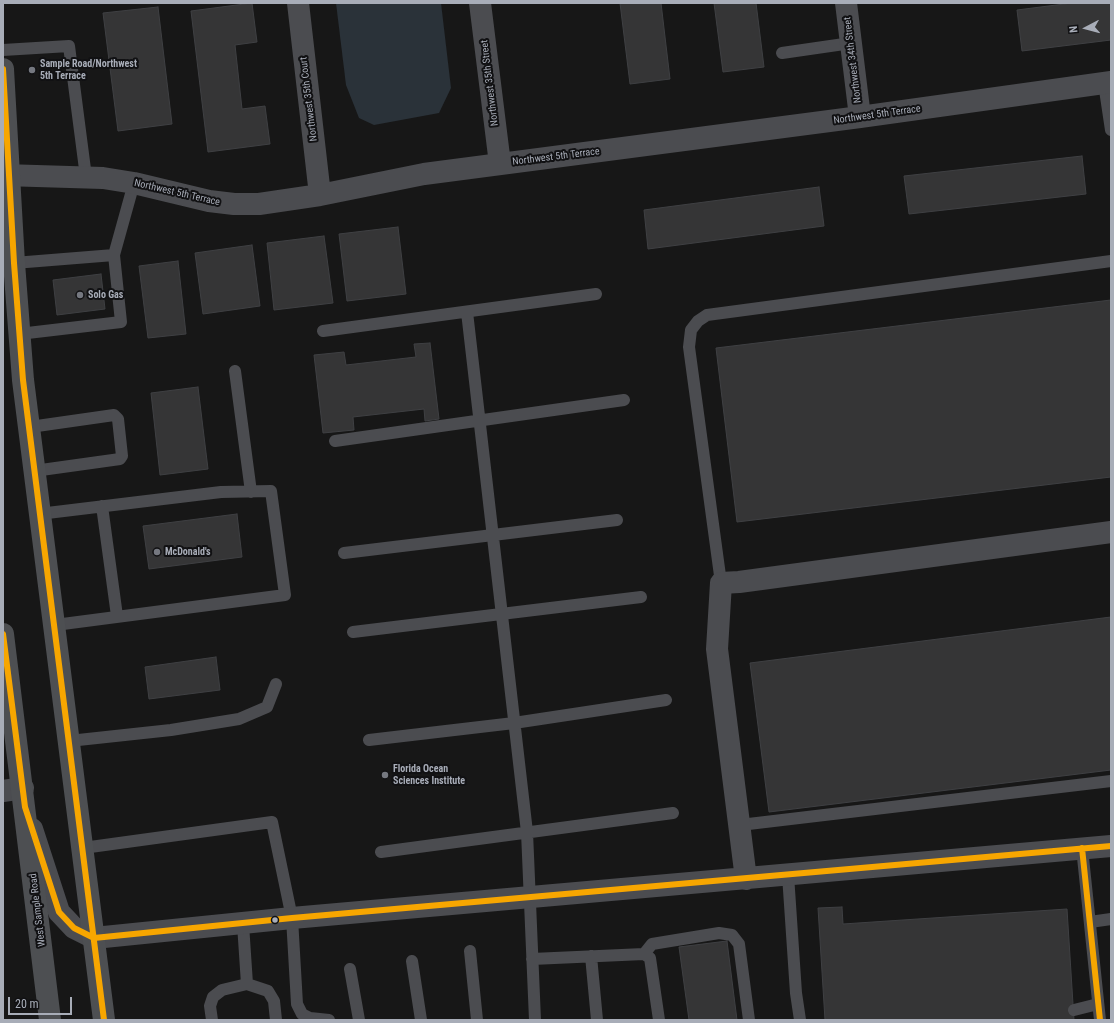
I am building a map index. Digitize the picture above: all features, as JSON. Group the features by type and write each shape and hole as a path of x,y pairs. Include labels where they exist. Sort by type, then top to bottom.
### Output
{"main road":[{"path":"3,68 6,175 19,334 39,514 55,625 104,1020"},
{"name":"West Sample Road","path":"3,634 17,795 50,1020"}],"street":[{"name":"Northwest 35th Court","path":"298,3 320,195"},
{"name":"Northwest 35th Street","path":"480,3 500,164"},
{"name":"Northwest 34th Street","path":"846,3 860,117"},
{"name":"Northwest 5th Terrace","path":"6,175 86,177 134,183 209,201 234,204 259,204 320,195 424,174 860,117 1108,82"},
{"path":"746,879 717,649 720,583 740,582 1111,532"},
{"path":"17,795 59,912 74,928 94,938 292,918 1111,846"}],"lane":[{"path":"782,53 851,43"},
{"path":"3,50 69,46 86,177"},
{"path":"1108,82 1111,130"},
{"path":"19,334 121,322 114,255 134,183"},
{"path":"14,263 114,255"},
{"path":"720,583 689,347 691,330 698,321 707,315 1111,261"},
{"path":"323,331 596,294"},
{"path":"467,312 527,832 534,1020"},
{"path":"235,371 251,492"},
{"path":"335,440 624,400"},
{"path":"30,427 114,416 118,419 122,456 120,459 34,470"},
{"path":"39,514 214,493 271,491 285,595 55,625"},
{"path":"102,506 117,616"},
{"path":"344,554 617,520"},
{"path":"353,632 640,597"},
{"path":"69,741 171,730 240,719 267,707 276,684"},
{"path":"369,740 514,723 666,700"},
{"path":"740,825 1111,781"},
{"path":"381,852 673,813"},
{"path":"82,848 272,822 292,918 297,1004 303,1017 328,1020"},
{"path":"1082,848 1100,1020"},
{"path":"788,875 796,993 800,1020"},
{"path":"1090,922 1111,919"},
{"path":"243,924 247,984"},
{"path":"644,954 652,944 718,933 732,935 739,944 749,1020"},
{"path":"470,951 477,1020"},
{"path":"532,959 644,954 650,958 660,1020"},
{"path":"591,956 598,1020"},
{"path":"412,961 421,1020"},
{"path":"350,969 359,1020"},
{"path":"212,1020 210,1006 214,997 222,990 247,984 268,991 274,1001 276,1020"},
{"path":"1074,1010 1098,1004"}],"shaded area":[{"path":"336,3 441,3 451,88 439,113 374,125 359,118 346,85"}],"building":[{"path":"252,3 257,42 235,45 242,109 265,106 270,144 208,152 191,11"},
{"path":"620,3 661,3 670,79 630,84"},
{"path":"714,3 756,3 764,67 723,72"},
{"path":"1072,3 1111,3 1111,40 1022,51 1017,10"},
{"path":"158,7 172,124 118,131 103,13"},
{"path":"1082,156 1086,194 909,214 904,176"},
{"path":"819,187 824,226 648,249 644,210"},
{"path":"398,227 406,294 347,301 339,234"},
{"path":"324,236 333,303 274,310 267,243"},
{"path":"252,245 260,306 203,314 195,253"},
{"path":"178,261 186,334 148,338 139,266"},
{"path":"101,274 105,309 57,315 53,280"},
{"path":"1111,300 1111,477 737,522 716,348"},
{"path":"430,343 439,419 425,421 424,409 353,417 354,430 323,433 314,355 344,352 346,365 416,357 414,344"},
{"path":"198,387 208,469 160,475 151,393"},
{"path":"237,514 242,557 149,569 143,526"},
{"path":"1111,617 1111,770 769,812 750,663"},
{"path":"216,657 220,690 149,699 145,667"},
{"path":"842,907 843,924 1067,909 1074,1020 825,1020 818,908"},
{"path":"727,941 737,1020 689,1020 679,947"}],"transit line":[{"path":"3,69 14,263 23,380 104,1020"},
{"path":"3,634 25,807 59,912 74,928 94,938"},
{"path":"94,938 292,918 1111,846"},
{"path":"1082,848 1100,1020"}],"place":[{"name":"Sample Road/Northwest 5th Terrace","path":"32,70"},
{"name":"Solo Gas","path":"80,295"},
{"name":"McDonald's","path":"157,552"},
{"name":"Florida Ocean Sciences Institute","path":"385,775"}]}
